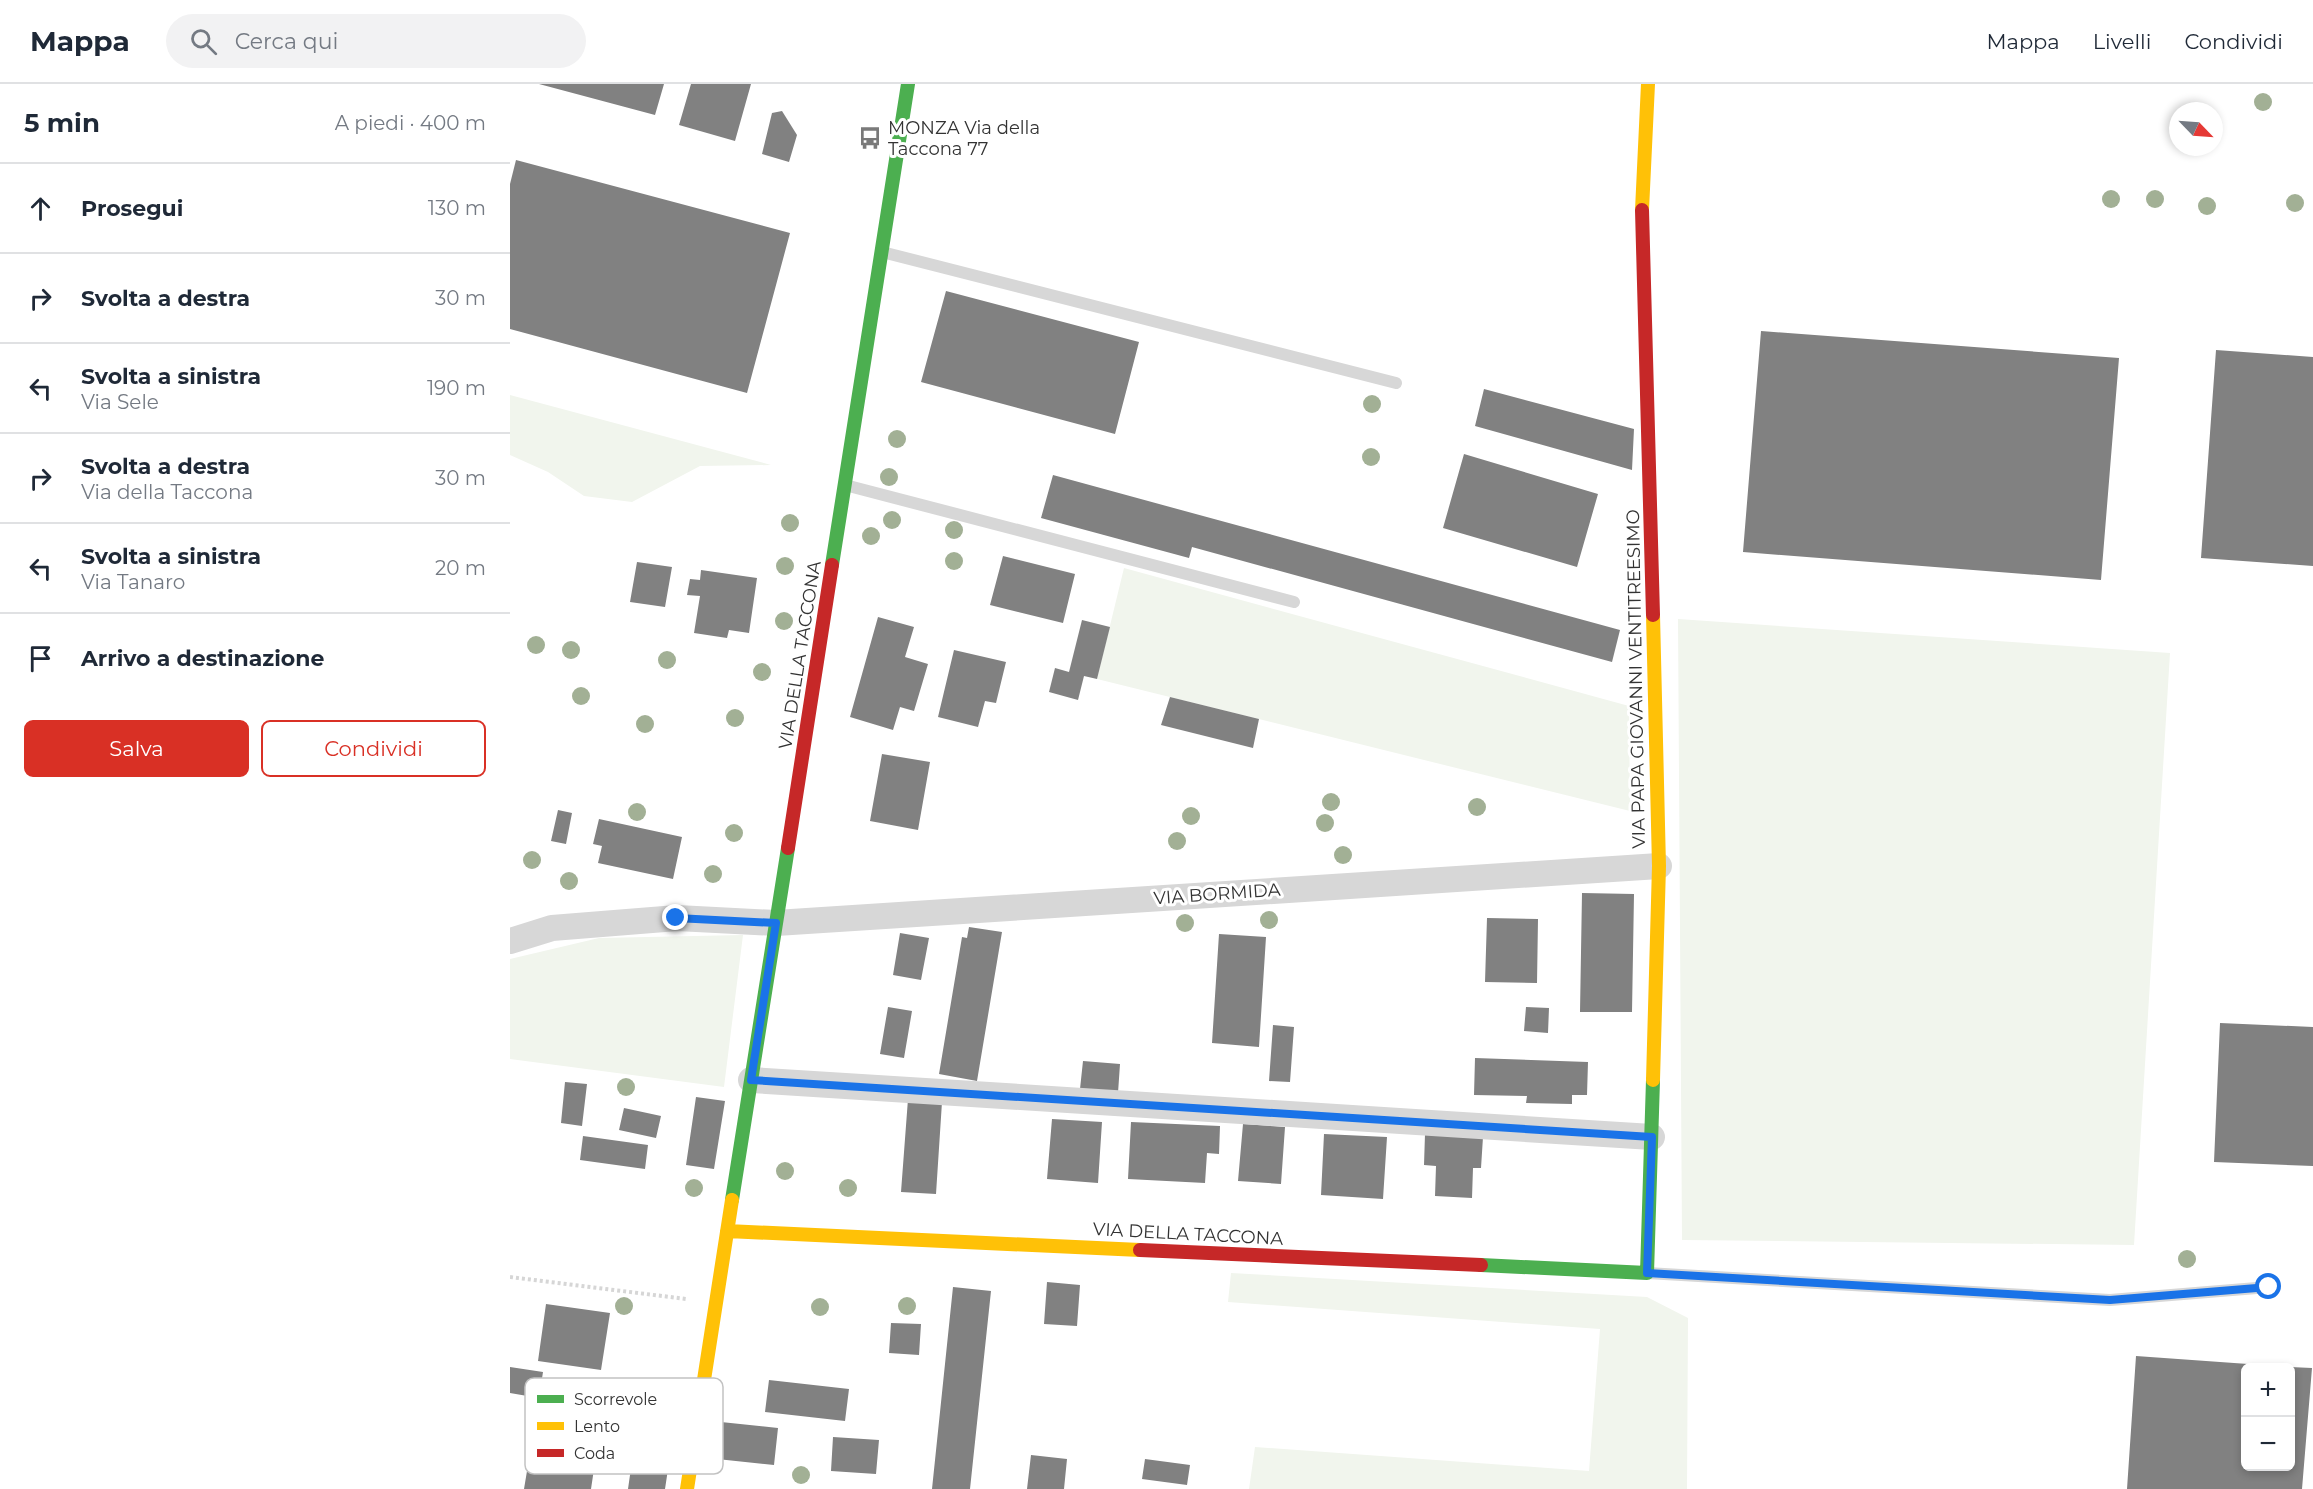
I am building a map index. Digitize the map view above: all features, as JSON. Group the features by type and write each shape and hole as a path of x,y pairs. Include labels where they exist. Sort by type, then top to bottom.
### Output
{"street":[{"name":"VIA DELLA TACCONA","path":"704,1378 908,84"},
{"name":"VIA PAPA GIOVANNI VENTITREESIMO","path":"1647,1273 1659,866 1642,206 1648,84"},
{"name":"VIA BORMIDA","path":"510,940 552,928 676,918 776,923 1659,866"},
{"path":"751,1080 1652,1137"},
{"name":"VIA DELLA TACCONA","path":"727,1231 1647,1273"},
{"name":"VIA DELLA TACCONA","path":"687,1489 689,1474"}],"lane":[{"path":"881,252 1396,384"},
{"path":"845,485 1294,602"},
{"path":"1647,1273 2110,1300 2269,1287"}],"path":[{"path":"510,1277 716,1302"}],"shaded area":[{"path":"510,395 771,465 700,466 632,502 584,496 548,472 510,455"},
{"path":"1124,568 1629,706 1630,811 1097,679"},
{"path":"1678,619 2170,653 2134,1245 1682,1240"},
{"path":"743,935 724,1087 510,1059 510,959 599,938"},
{"path":"1231,1273 1647,1297 1688,1318 1687,1489 1249,1489 1255,1447 1589,1471 1600,1329 1228,1302"}],"building":[{"path":"539,84 664,84 655,115"},
{"path":"691,84 751,84 735,141 679,125"},
{"path":"782,111 797,135 789,162 762,154 772,113"},
{"path":"516,160 790,233 747,393 510,329 510,184"},
{"path":"946,291 1139,342 1115,434 921,382"},
{"path":"1761,331 2119,358 2101,580 1743,552"},
{"path":"2216,350 2313,357 2313,566 2201,558"},
{"path":"1484,389 1634,429 1632,470 1475,426"},
{"path":"1464,454 1598,494 1577,567 1443,528"},
{"path":"1053,475 1620,630 1612,662 1192,547 1189,558 1041,518"},
{"path":"1003,556 1075,574 1063,623 990,605"},
{"path":"637,562 672,567 665,607 630,602"},
{"path":"701,570 757,578 749,633 729,630 727,638 694,633 700,596 687,595 690,579 700,580"},
{"path":"878,617 914,627 905,657 928,664 914,711 900,707 893,730 850,717"},
{"path":"1082,620 1110,627 1097,679 1084,676 1078,700 1049,692 1055,668 1069,672"},
{"path":"954,650 1006,662 996,703 985,701 978,727 938,717"},
{"path":"1170,697 1259,719 1253,748 1161,725"},
{"path":"882,754 930,762 918,830 870,821"},
{"path":"558,810 572,813 566,844 551,841"},
{"path":"599,819 682,837 673,879 598,863 602,846 593,844"},
{"path":"1582,893 1634,894 1632,1012 1580,1012"},
{"path":"1487,918 1538,919 1537,983 1485,982"},
{"path":"969,927 1002,932 977,1081 939,1074 962,937 967,938"},
{"path":"900,933 929,938 921,980 893,975"},
{"path":"1219,934 1266,937 1259,1047 1212,1043"},
{"path":"888,1007 912,1011 904,1058 880,1054"},
{"path":"1526,1007 1549,1008 1548,1033 1524,1031"},
{"path":"2220,1023 2313,1027 2313,1166 2214,1162"},
{"path":"1273,1025 1294,1027 1290,1082 1269,1081"},
{"path":"1475,1058 1588,1062 1587,1095 1572,1095 1572,1104 1526,1103 1527,1096 1474,1095"},
{"path":"1083,1061 1120,1064 1118,1093 1080,1089"},
{"path":"565,1082 587,1084 582,1126 561,1123"},
{"path":"696,1097 725,1101 714,1169 686,1165"},
{"path":"908,1099 942,1102 936,1194 901,1192"},
{"path":"624,1108 661,1116 656,1138 619,1130"},
{"path":"1052,1119 1102,1122 1098,1183 1047,1179"},
{"path":"1131,1122 1220,1126 1219,1154 1207,1153 1205,1183 1128,1179"},
{"path":"1243,1124 1285,1127 1281,1184 1238,1181"},
{"path":"1324,1134 1387,1137 1383,1199 1321,1195"},
{"path":"1425,1134 1483,1137 1481,1168 1473,1168 1472,1198 1435,1196 1436,1166 1424,1165"},
{"path":"583,1136 648,1145 645,1169 580,1160"},
{"path":"1047,1282 1080,1285 1077,1326 1044,1324"},
{"path":"953,1287 991,1291 970,1489 932,1489"},
{"path":"546,1304 610,1313 601,1370 538,1361"},
{"path":"891,1323 921,1324 919,1355 889,1353"},
{"path":"2136,1356 2241,1364 2241,1471 2295,1471 2295,1367 2312,1368 2302,1489 2127,1489"},
{"path":"510,1367 543,1372 542,1378 525,1378 525,1396 510,1393"},
{"path":"769,1380 849,1389 845,1421 765,1412"},
{"path":"723,1422 778,1428 774,1465 723,1460"},
{"path":"833,1437 879,1440 876,1474 831,1471"},
{"path":"1031,1455 1067,1459 1064,1489 1027,1489"},
{"path":"1145,1459 1190,1465 1187,1485 1142,1479"},
{"path":"526,1474 593,1474 591,1489 524,1489"},
{"path":"630,1474 667,1474 665,1489 628,1489"}],"traffic: fast":[{"path":"832,565 908,84"},
{"path":"732,1200 788,848"},
{"path":"1481,1265 1647,1273 1653,1080"}],"traffic: slow":[{"path":"1642,210 1648,84"},
{"path":"1653,615 1659,866 1653,1080"},
{"path":"704,1378 732,1200"},
{"path":"727,1231 1140,1250"},
{"path":"687,1489 689,1474"}],"traffic: jam":[{"path":"1642,210 1653,615"},
{"path":"788,848 832,565"},
{"path":"1140,1250 1481,1265"}],"place":[{"name":"MONZA Via della Taccona 77","path":"870,138"}],"route":[{"path":"676,918 776,923 751,1080 1652,1137 1647,1273 2110,1300 2269,1287"}]}
